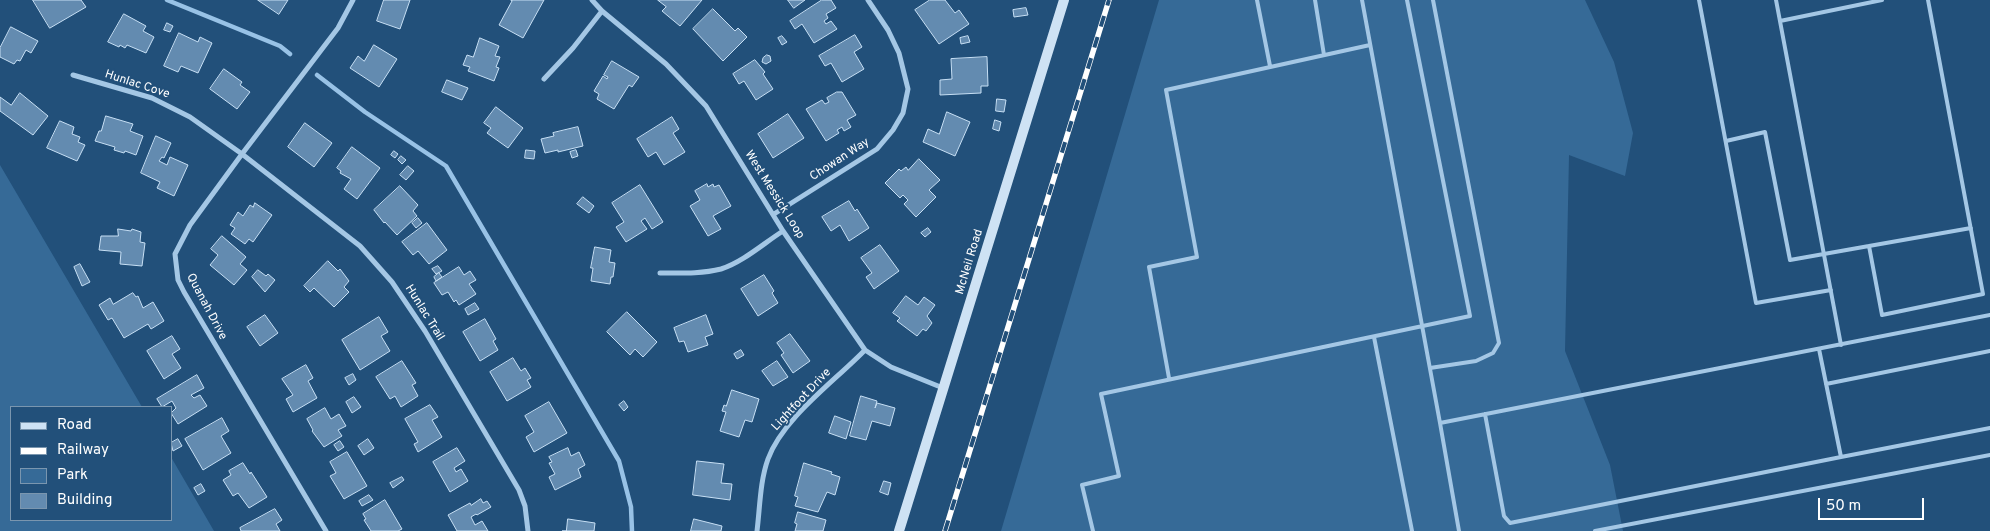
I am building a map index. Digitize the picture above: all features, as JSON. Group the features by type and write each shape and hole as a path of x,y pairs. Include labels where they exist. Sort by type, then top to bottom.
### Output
{"main road":[{"name":"McNeil Road","path":"899,531 1064,0"}],"street":[{"name":"Quanah Drive","path":"326,531 178,280 175,254 190,225 338,28 353,0"},
{"name":"West Messick Loop","path":"592,0 602,11 666,64 706,106 784,230 864,350 891,367 944,388"},
{"name":"Chowan Way","path":"774,214 876,149 893,130 903,113 908,89 899,53 888,30 868,0"},
{"path":"544,79 573,48 602,11"},
{"name":"Hunlac Cove","path":"73,75 152,98 172,107 242,154"},
{"name":"Hunlac Trail","path":"242,154 360,246 392,282 425,331 519,490 525,506 528,531"},
{"path":"660,273 708,272 723,268 737,262 784,230"},
{"name":"Lightfoot Drive","path":"757,531 763,476 773,447 785,429 864,350"}],"lane":[{"path":"1257,0 1270,66"},
{"path":"1315,0 1324,55"},
{"path":"1362,0 1459,531"},
{"path":"1093,531 1082,485 1119,476 1101,394 1470,316 1407,0"},
{"path":"1430,368 1476,361 1493,353 1499,343 1433,0"},
{"path":"1699,0 1756,303 1830,290"},
{"path":"1776,0 1841,345"},
{"path":"1780,22 1882,0"},
{"path":"1869,246 1882,314 1983,294 1928,0"},
{"path":"1170,378 1149,267 1197,257 1166,90 1370,45"},
{"path":"1726,141 1765,132 1790,260 1971,228"},
{"path":"1440,423 1990,315"},
{"path":"1374,336 1412,531"},
{"path":"1819,349 1841,457"},
{"path":"1826,384 1990,351"},
{"path":"1485,414 1504,516 1510,523 1990,428"},
{"path":"1595,531 1990,455"}],"green space":[{"path":"1159,0 1585,0 1614,62 1633,133 1625,176 1569,155 1565,351 1610,465 1623,531 1001,531"},
{"path":"0,165 141,406 10,406 10,521 172,521 172,459 214,531 0,531"}],"building":[{"path":"33,0 81,0 86,7 50,28"},
{"path":"258,0 288,0 279,14"},
{"path":"384,0 410,0 400,29 377,21"},
{"path":"511,0 544,0 523,38 499,25"},
{"path":"658,0 702,0 680,26 662,11 666,7"},
{"path":"788,0 805,0 794,8"},
{"path":"822,0 831,0 836,8 826,14 828,18 824,21 826,24 831,21 837,29 814,43 802,24 795,29 790,21"},
{"path":"930,0 945,0 955,13 959,10 969,24 939,44 915,10"},
{"path":"1026,8 1028,15 1014,17 1013,10"},
{"path":"713,9 735,31 738,28 747,37 723,61 693,29"},
{"path":"124,14 146,26 143,31 154,37 146,53 127,45 125,48 108,42"},
{"path":"167,23 173,26 170,32 164,30"},
{"path":"11,27 38,41 31,53 26,50 20,61 17,60 14,64 0,57 0,48"},
{"path":"179,33 198,42 200,37 212,43 198,73 181,66 178,72 164,66"},
{"path":"855,35 862,47 854,52 864,69 842,82 831,63 825,66 819,56"},
{"path":"782,36 787,42 782,45 778,38"},
{"path":"968,36 970,42 961,44 960,38"},
{"path":"480,38 499,46 495,56 500,57 496,67 499,68 494,81 468,71 470,67 463,65 467,55 473,57"},
{"path":"374,45 397,59 379,87 350,68 358,56 364,61"},
{"path":"767,55 770,56 771,61 766,64 762,62 763,58"},
{"path":"987,57 988,86 981,86 981,93 940,95 940,80 952,79 951,59"},
{"path":"755,60 765,72 763,74 773,89 756,100 744,81 739,84 733,74"},
{"path":"612,61 639,77 632,87 629,85 614,109 597,99 599,94 594,91 603,76 607,79 608,77 604,75"},
{"path":"224,69 242,82 240,85 250,92 237,109 210,89"},
{"path":"447,80 468,88 462,100 442,92"},
{"path":"837,92 842,92 856,115 847,120 851,127 844,131 842,127 837,130 839,133 826,141 806,109 822,100 825,104 829,102 827,98"},
{"path":"20,93 48,116 33,135 0,111 0,97 11,105"},
{"path":"997,99 1006,100 1004,112 996,111"},
{"path":"496,107 523,128 508,148 487,133 491,128 484,123"},
{"path":"947,112 970,122 955,156 923,142 928,129 939,134"},
{"path":"788,114 804,138 773,158 758,134"},
{"path":"106,116 133,124 130,131 143,136 136,155 114,150 115,147 95,141"},
{"path":"672,117 679,129 673,133 685,152 664,165 656,152 648,157 637,139"},
{"path":"995,120 1001,122 999,131 993,129"},
{"path":"60,121 74,127 72,134 80,137 78,142 85,145 77,161 47,148"},
{"path":"305,123 332,143 314,167 288,147"},
{"path":"578,127 583,146 545,153 541,139 554,136 553,133"},
{"path":"156,136 171,143 164,158 162,157 159,161 167,165 170,157 188,165 174,196 157,188 160,182 141,173"},
{"path":"352,147 380,168 357,199 344,189 351,179 340,173 341,171 337,168"},
{"path":"526,150 535,151 534,159 525,158"},
{"path":"576,150 578,156 572,158 570,152"},
{"path":"394,151 398,154 395,158 391,155"},
{"path":"401,156 406,160 402,164 398,160"},
{"path":"919,159 940,180 929,190 936,197 916,217 904,204 908,200 903,195 900,198 885,183 899,169 901,171 906,167 908,170"},
{"path":"408,166 414,171 406,180 400,175"},
{"path":"707,184 708,187 713,184 714,187 719,185 731,206 713,216 721,229 708,236 690,206 700,200 695,191"},
{"path":"640,185 663,222 652,229 645,218 641,221 647,229 626,242 616,227 624,222 612,203"},
{"path":"400,186 418,205 413,211 417,216 397,235 374,210"},
{"path":"583,197 594,206 589,213 577,204"},
{"path":"849,201 855,211 857,209 869,228 849,241 840,225 831,231 822,217"},
{"path":"255,203 272,215 253,242 249,239 245,244 231,234 235,228 230,225 238,212 243,216 250,205 253,207"},
{"path":"418,218 422,223 416,228 412,223"},
{"path":"427,223 447,250 429,264 418,251 413,255 402,242"},
{"path":"928,228 931,232 925,237 921,233"},
{"path":"118,229 131,231 132,229 141,232 140,242 145,243 142,266 120,264 121,252 99,250 101,236 118,236"},
{"path":"222,236 246,257 240,264 247,270 234,285 210,265 218,255 211,249"},
{"path":"880,245 899,271 874,289 866,277 872,273 861,258"},
{"path":"595,247 611,250 609,262 615,263 610,284 591,281 593,268 591,268"},
{"path":"328,261 338,271 340,269 349,281 344,287 349,292 334,307 314,288 310,292 304,286"},
{"path":"80,264 90,282 82,286 74,267"},
{"path":"438,266 442,271 436,274 432,269"},
{"path":"459,267 464,275 470,271 476,280 469,284 476,294 459,305 456,300 454,302 448,292 442,295 434,283"},
{"path":"258,270 266,276 268,274 275,280 265,292 252,277"},
{"path":"439,273 442,277 436,281 434,277"},
{"path":"764,275 774,291 772,293 778,303 758,316 741,289"},
{"path":"133,293 136,297 138,296 143,308 153,302 164,321 151,329 148,324 124,338 112,318 108,320 99,305 110,298 113,304"},
{"path":"906,296 918,305 924,297 935,305 927,316 932,323 926,331 923,329 917,336 897,321 900,318 893,313"},
{"path":"475,303 479,309 468,315 465,309"},
{"path":"627,312 657,342 643,357 635,349 630,355 607,332"},
{"path":"265,315 278,333 260,346 247,327"},
{"path":"706,315 713,334 705,337 708,345 688,352 684,341 679,342 674,328"},
{"path":"379,317 388,332 381,336 390,351 360,370 342,340"},
{"path":"485,319 496,339 493,341 498,350 480,361 463,332"},
{"path":"790,334 810,361 793,373 781,355 784,353 777,343"},
{"path":"172,336 180,349 172,354 181,368 164,379 147,351"},
{"path":"741,350 744,355 737,359 734,354"},
{"path":"513,358 521,371 525,368 531,378 527,380 531,387 507,401 490,372"},
{"path":"402,361 416,383 412,385 418,396 401,407 395,396 390,399 376,377"},
{"path":"777,361 788,377 773,386 762,371"},
{"path":"306,365 313,378 308,381 317,398 293,412 286,399 293,395 282,379"},
{"path":"353,374 356,380 349,385 345,378"},
{"path":"197,375 204,388 191,395 194,398 200,395 207,406 178,424 172,415 176,408 172,401 161,406 157,399"},
{"path":"732,390 759,399 752,422 745,420 739,437 720,431 726,412 722,411"},
{"path":"861,396 877,401 875,408 877,403 895,408 890,426 872,421 866,440 850,436"},
{"path":"354,397 361,407 352,413 346,402"},
{"path":"624,401 628,407 624,411 619,405"},
{"path":"549,402 567,433 534,452 526,437 534,432 525,416"},
{"path":"430,405 438,417 432,420 442,437 418,452 414,444 418,442 405,419"},
{"path":"325,408 331,419 339,414 346,426 338,430 342,436 324,447 312,431 307,419"},
{"path":"835,416 851,422 846,439 829,433"},
{"path":"222,418 229,431 221,436 231,453 203,470 185,439"},
{"path":"178,439 182,446 173,451 172,442"},
{"path":"368,439 374,448 364,455 358,446"},
{"path":"340,441 344,447 338,451 334,445"},
{"path":"457,448 465,461 454,468 456,472 461,469 468,481 450,492 433,462"},
{"path":"568,448 571,456 579,452 585,465 578,469 581,477 555,490 549,477 555,474 549,463 552,462 549,457"},
{"path":"347,452 367,486 344,499 330,476 336,473 330,462"},
{"path":"697,461 724,464 721,483 732,484 730,500 693,495"},
{"path":"243,463 267,497 249,508 238,493 233,496 223,480 231,475 229,471"},
{"path":"804,463 832,472 831,474 840,477 835,495 827,492 818,512 795,506 798,497 795,496"},
{"path":"402,477 404,480 393,488 390,483"},
{"path":"884,481 891,483 888,495 880,492"},
{"path":"201,484 205,491 198,495 194,488"},
{"path":"369,495 373,500 362,506 359,501"},
{"path":"481,499 483,503 487,501 491,507 471,517 475,525 482,521 488,531 457,531 448,515"},
{"path":"385,500 402,529 398,531 371,531 364,520 366,519 363,514"},
{"path":"275,509 282,520 276,524 280,531 241,531 240,528"},
{"path":"798,512 826,520 823,531 795,531"},
{"path":"568,519 595,523 594,531 566,531"},
{"path":"694,519 722,526 721,531 691,531"}],"waterway":[{"path":"167,0 280,46 290,54"},
{"path":"317,75 365,112 446,166 619,461 631,507 632,531"}],"railway":[{"path":"945,531 1109,0"}]}
